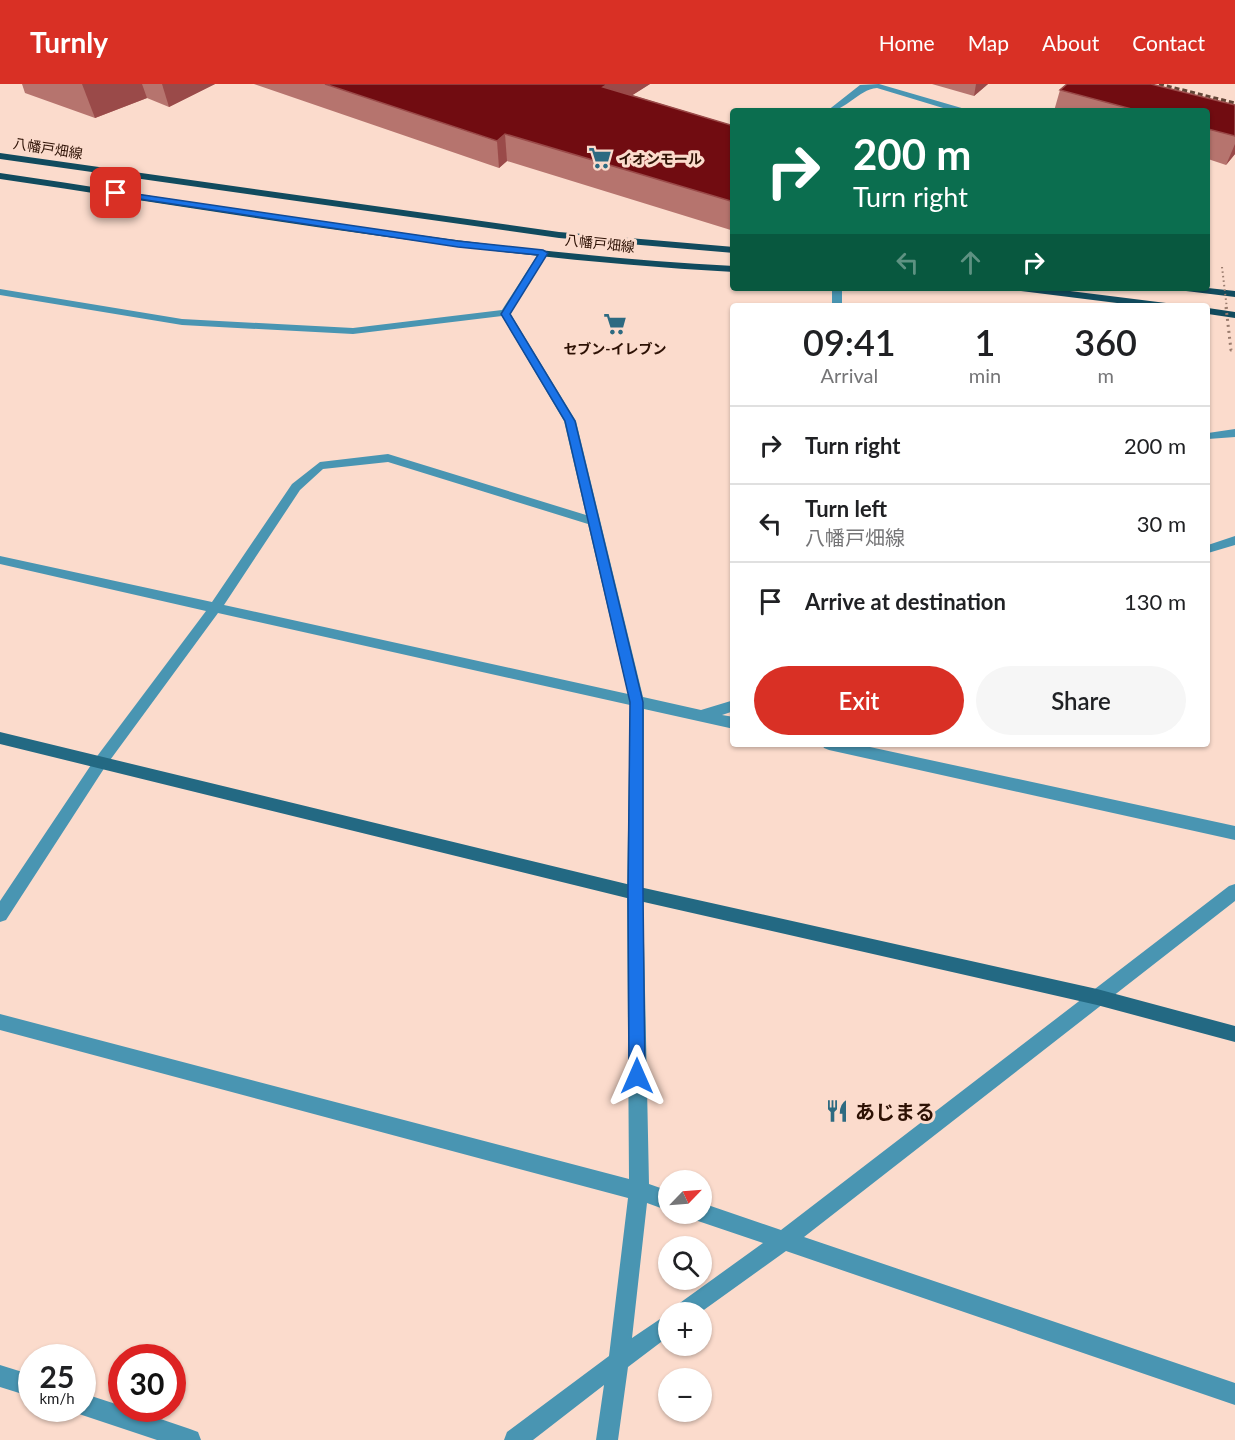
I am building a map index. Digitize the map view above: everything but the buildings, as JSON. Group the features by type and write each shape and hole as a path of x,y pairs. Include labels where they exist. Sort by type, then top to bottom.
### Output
{"main road":[{"name":"八幡戸畑線","path":"0,156 548,233 730,250"},
{"name":"八幡戸畑線","path":"1,177 447,242 660,265 730,269"},
{"path":"1045,291 1142,303"},
{"path":"1210,291 1235,294"},
{"path":"1210,311 1235,315"}],"street":[{"path":"835,108 863,87 877,86 952,108"},
{"path":"505,314 543,253"},
{"path":"0,292 182,322 353,331 505,314"},
{"path":"505,314 570,421 637,702 635,893 639,1191 607,1440"},
{"path":"1210,436 1235,433"},
{"path":"0,915 100,763 215,608 297,487 320,466 388,458 594,522"},
{"path":"1210,548 1235,540"},
{"path":"0,560 730,722"},
{"path":"700,716 730,706"},
{"path":"0,738 635,893 1097,997 1235,1034"},
{"path":"843,747 1235,833"},
{"path":"698,1302 783,1240 1235,891"},
{"path":"0,1022 658,1197"},
{"path":"712,1216 1235,1394"},
{"path":"515,1440 658,1331"},
{"path":"0,1376 18,1382"},
{"path":"96,1409 190,1440"}],"path":[{"path":"1222,267 1231,350 1235,351"}],"railway":[{"path":"1159,84 1235,103"}],"place":[{"name":"イオンモール","path":"600,158"},
{"name":"セブン-イレブン","path":"615,324"},
{"name":"あじまる","path":"837,1111"}],"route":[{"path":"116,193 458,244 543,253 505,314 570,421 637,702 635,893 637,1076"}]}
